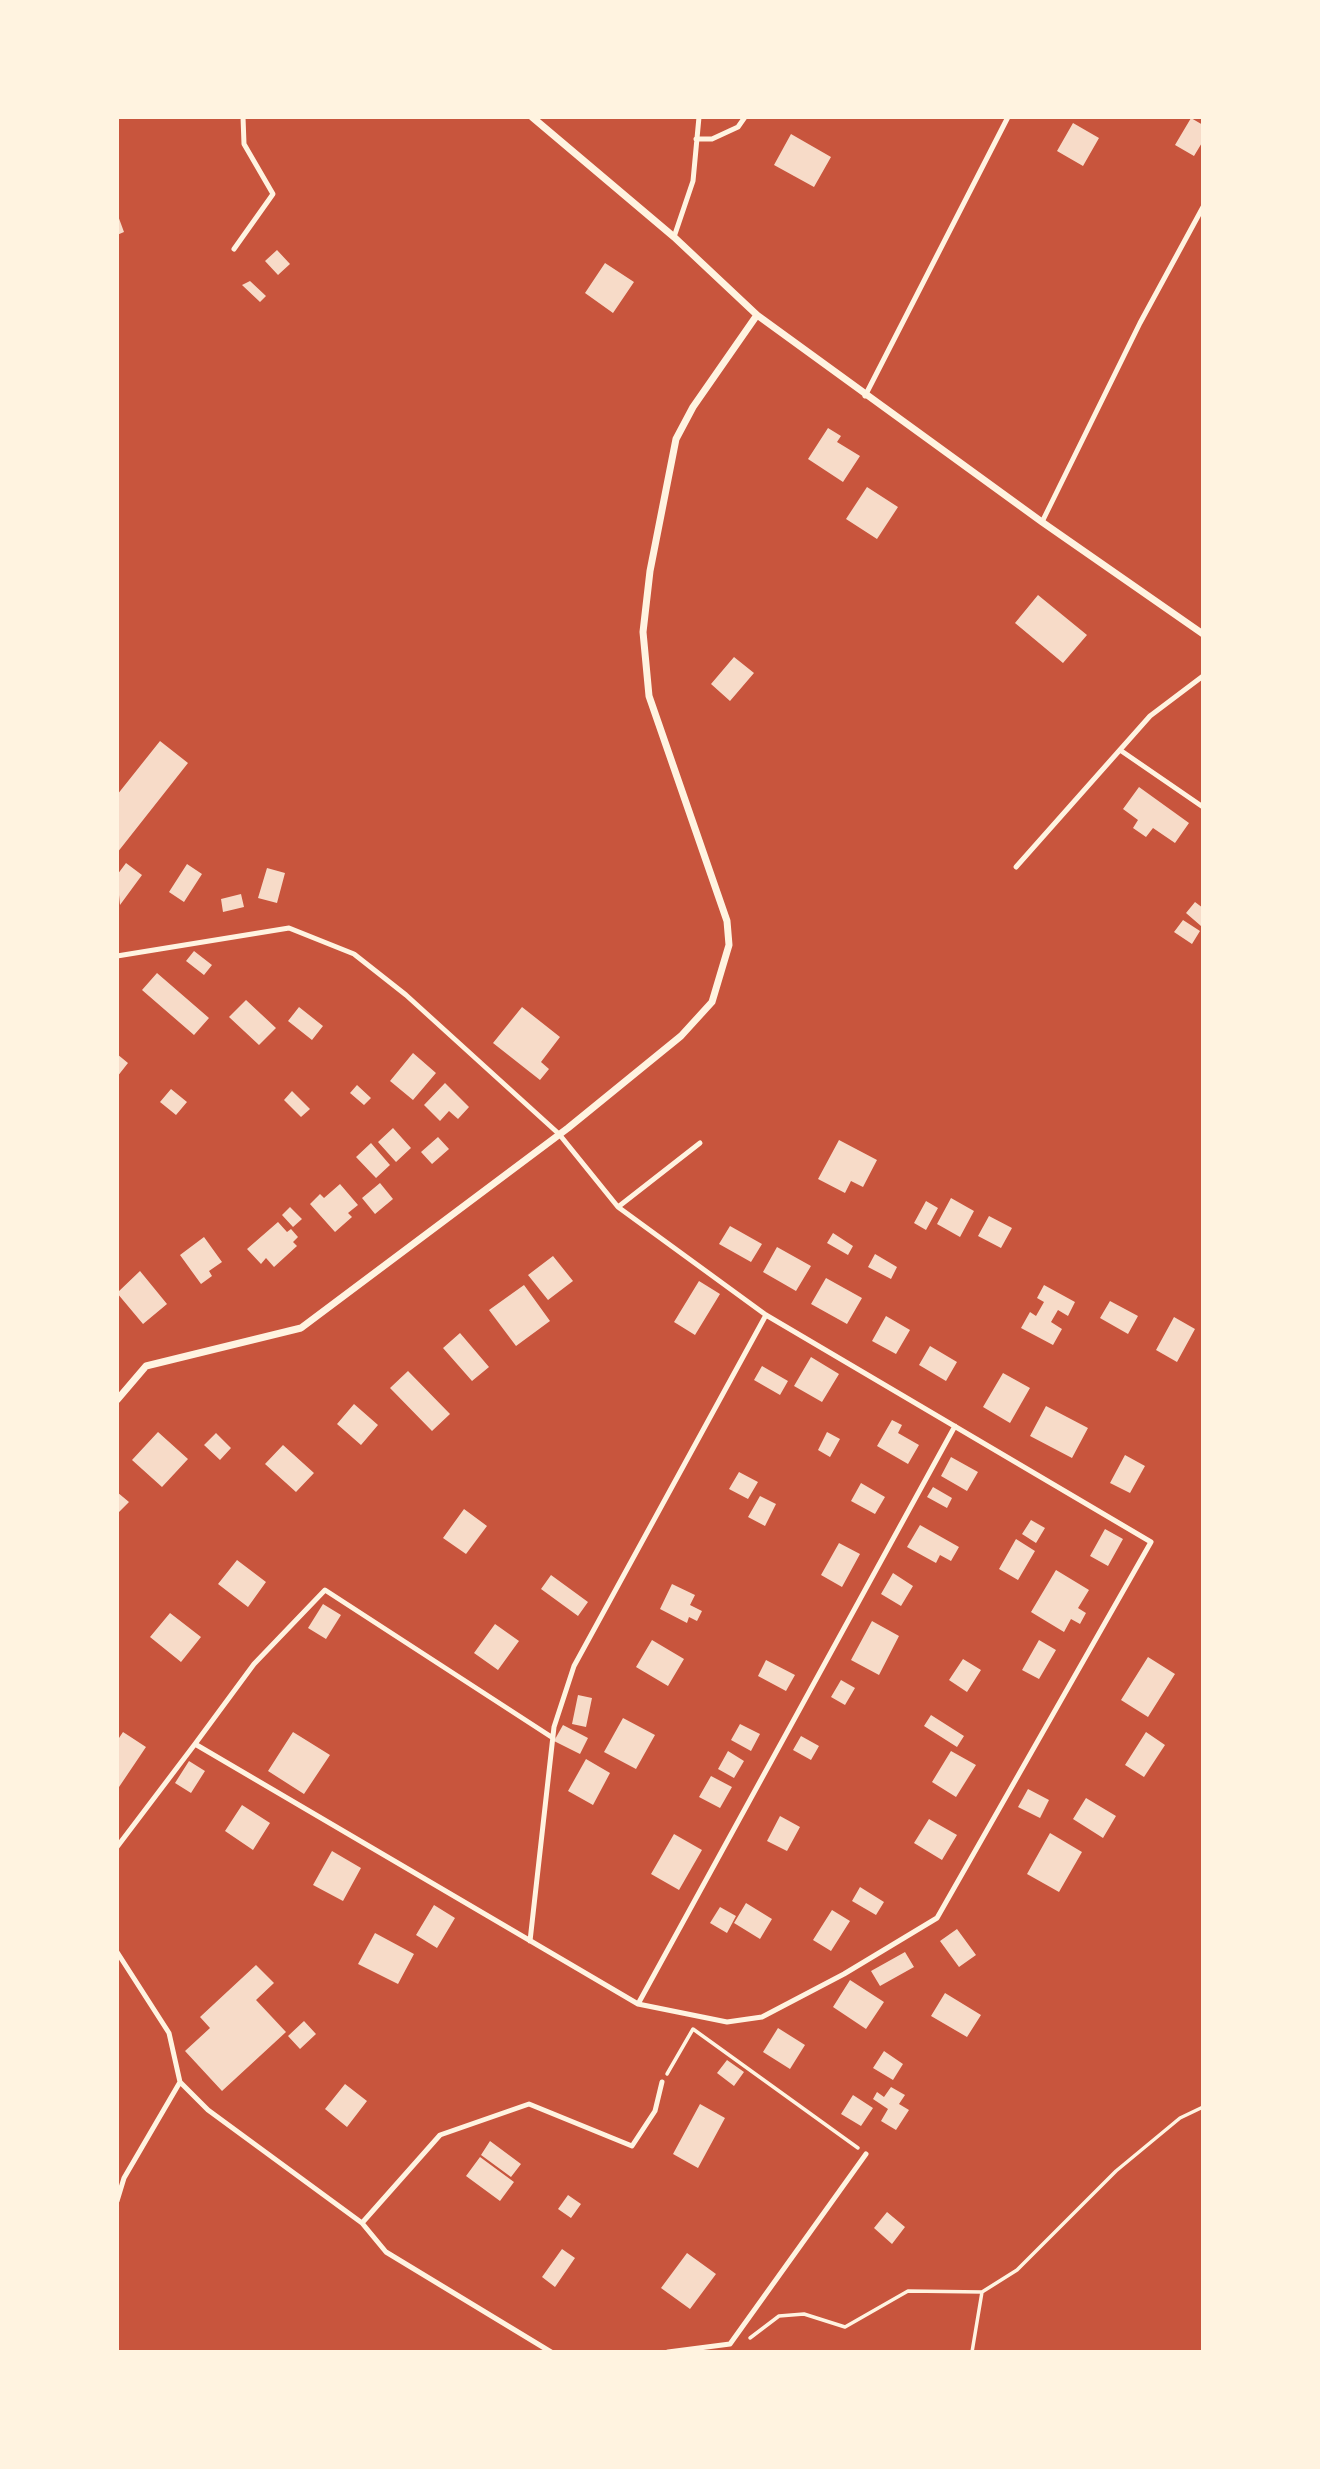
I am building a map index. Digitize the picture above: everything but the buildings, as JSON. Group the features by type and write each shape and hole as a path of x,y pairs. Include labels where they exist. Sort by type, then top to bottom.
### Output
{"street":[{"path":"532,117 674,237 757,315 865,396 1203,634"},
{"path":"117,1400 146,1366 302,1328 559,1134 681,1036 712,1002 729,944 727,921 649,695 643,632 650,571 676,439 693,407 757,315"}],"lane":[{"path":"234,249 273,194 244,144 243,117"},
{"path":"674,237 693,181 699,117"},
{"path":"696,139 712,139 738,127 745,117"},
{"path":"865,396 1008,117"},
{"path":"1042,522 1140,323 1203,207"},
{"path":"1016,867 1150,716 1203,676"},
{"path":"1120,750 1203,807"},
{"path":"117,956 289,928 354,954 406,995 559,1134 618,1207 766,1315 1151,1542 937,1918 844,1975 762,2018 727,2022 638,2004 195,1744"},
{"path":"618,1207 700,1143"},
{"path":"530,1941 553,1738 574,1666 766,1315"},
{"path":"638,2004 955,1426"},
{"path":"117,1847 254,1664 325,1590 553,1738"},
{"path":"117,1952 169,2033 180,2082 208,2110 362,2223 386,2252 551,2352"},
{"path":"117,2201 124,2178 180,2082"},
{"path":"362,2223 440,2134 529,2104 632,2146 654,2111 662,2082"},
{"path":"668,2352 730,2344 866,2154"}],"path":[{"path":"662,2082 693,2029 866,2154"},
{"path":"730,2344 740,2345 779,2316 804,2314 845,2327 908,2291 982,2292 1017,2270 1116,2171 1180,2118 1203,2106"},
{"path":"972,2352 982,2292"}]}
